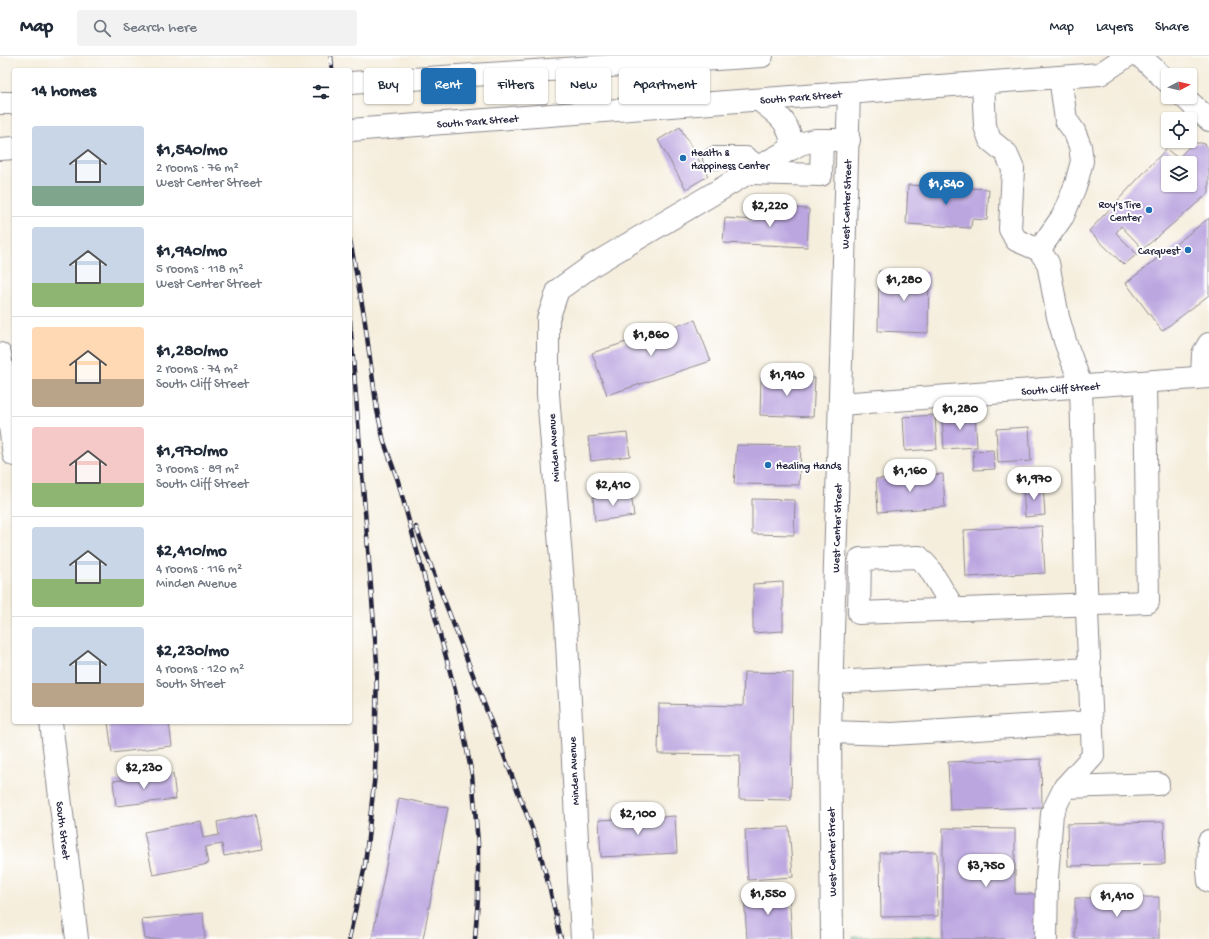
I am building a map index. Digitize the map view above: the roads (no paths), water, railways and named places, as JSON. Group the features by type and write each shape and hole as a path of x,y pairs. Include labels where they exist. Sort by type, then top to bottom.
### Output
{"street":[{"path":"352,83 762,56"},
{"name":"South Park Street","path":"352,130 1100,74 1127,56"},
{"path":"1140,56 1161,76"},
{"path":"1039,250 1063,216 1076,184 1082,161 1080,146 1074,131 1066,120 1060,77"},
{"path":"983,83 985,126 990,140 1006,153 1013,169 1010,229 1016,240 1039,250 1048,262 1058,317 1081,385 1086,604 1093,756 1065,787 1052,813 1047,878 1046,939"},
{"name":"West Center Street","path":"832,939 830,732 850,93"},
{"path":"759,100 780,116 787,124 793,148"},
{"path":"0,103 12,103"},
{"path":"1192,104 1209,120"},
{"name":"Minden Avenue","path":"582,939 566,622 548,394 548,319 558,290 593,265 800,144 815,140 849,140"},
{"path":"714,158 746,158 754,170 821,175 822,140"},
{"path":"0,149 12,148"},
{"path":"1206,377 1203,354 1209,344"},
{"path":"0,354 12,441"},
{"name":"South Cliff Street","path":"840,404 1081,385 1206,377"},
{"path":"954,609 1148,602 1145,382"},
{"path":"832,682 1090,669"},
{"path":"830,732 892,734 1092,722"},
{"name":"South Street","path":"51,724 76,939"},
{"path":"1065,787 1158,784"},
{"path":"1209,841 1209,881"}],"railway":[{"path":"331,56 332,68"},
{"path":"352,251 364,315 377,410 384,442 398,481 455,690 472,775 478,843 478,899 475,939"},
{"path":"349,939 365,865 375,774 377,663 352,346"},
{"path":"416,527 537,841 561,939"}],"place":[{"name":"Health & Happiness Center","path":"683,158"},
{"name":"Roy's Tire Center","path":"1149,210"},
{"name":"Carquest","path":"1188,250"},
{"name":"Healing Hands","path":"768,465"}]}
